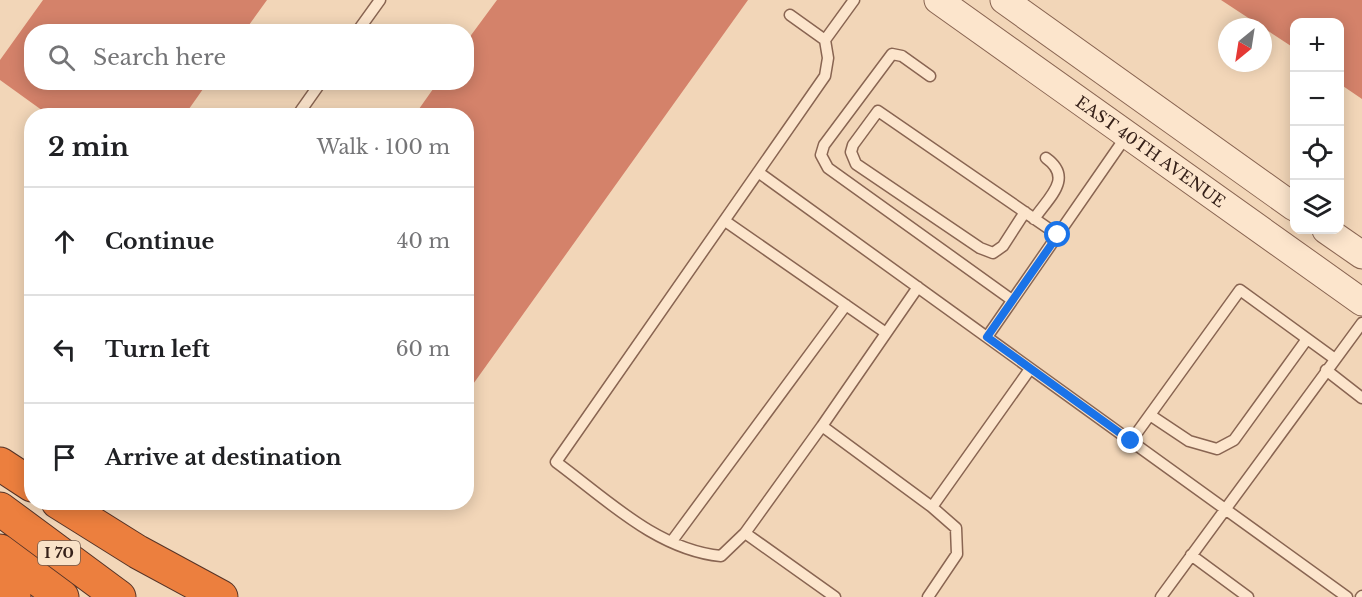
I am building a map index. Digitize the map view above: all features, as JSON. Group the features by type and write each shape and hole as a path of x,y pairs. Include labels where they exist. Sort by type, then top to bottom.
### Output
{"highway":[{"path":"0,464 24,480"},
{"name":"I 70","path":"0,509 119,597"},
{"path":"71,510 138,552 221,597"},
{"path":"0,551 62,597"},
{"path":"0,586 14,597"}],"street":[{"name":"EAST 40TH AVENUE","path":"939,0 1362,302"},
{"path":"1004,0 1290,204"},
{"path":"1332,234 1362,255"}],"lane":[{"path":"363,24 380,0"},
{"path":"825,40 854,0"},
{"path":"790,15 825,40 828,58 825,76 556,462 649,531 706,555 721,556 744,533 822,426 918,287"},
{"path":"930,76 902,56 892,54 824,145 822,155 828,168 1012,300"},
{"path":"303,108 315,90"},
{"path":"1046,158 1056,165 1060,175 1059,183 1030,215 1003,246 993,253 980,248 856,164 851,152 852,145 878,111 1030,215 1058,235"},
{"path":"987,337 1128,135"},
{"path":"758,172 1347,597"},
{"path":"724,220 886,333"},
{"path":"1131,441 1240,290 1335,359"},
{"path":"672,541 846,305"},
{"path":"1161,597 1362,322"},
{"path":"1149,415 1189,441 1217,449 1234,440 1307,339"},
{"path":"932,507 1030,369"},
{"path":"1326,370 1362,398"},
{"path":"822,426 932,507 956,528 957,554 928,597"},
{"path":"744,533 835,597"},
{"path":"1191,555 1248,597"}],"building":[{"path":"43,0 267,0 250,24 26,24"},
{"path":"497,0 748,0 474,383 474,108 420,108 432,90 474,90 474,31"},
{"path":"1221,0 1362,0 1362,99 1344,87 1344,18 1290,18 1290,45 1272,34 1272,18 1248,18"},
{"path":"24,27 24,90 202,90 190,108 39,108 0,80 0,60"}],"route":[{"path":"1058,235 987,337 1131,441"}]}
